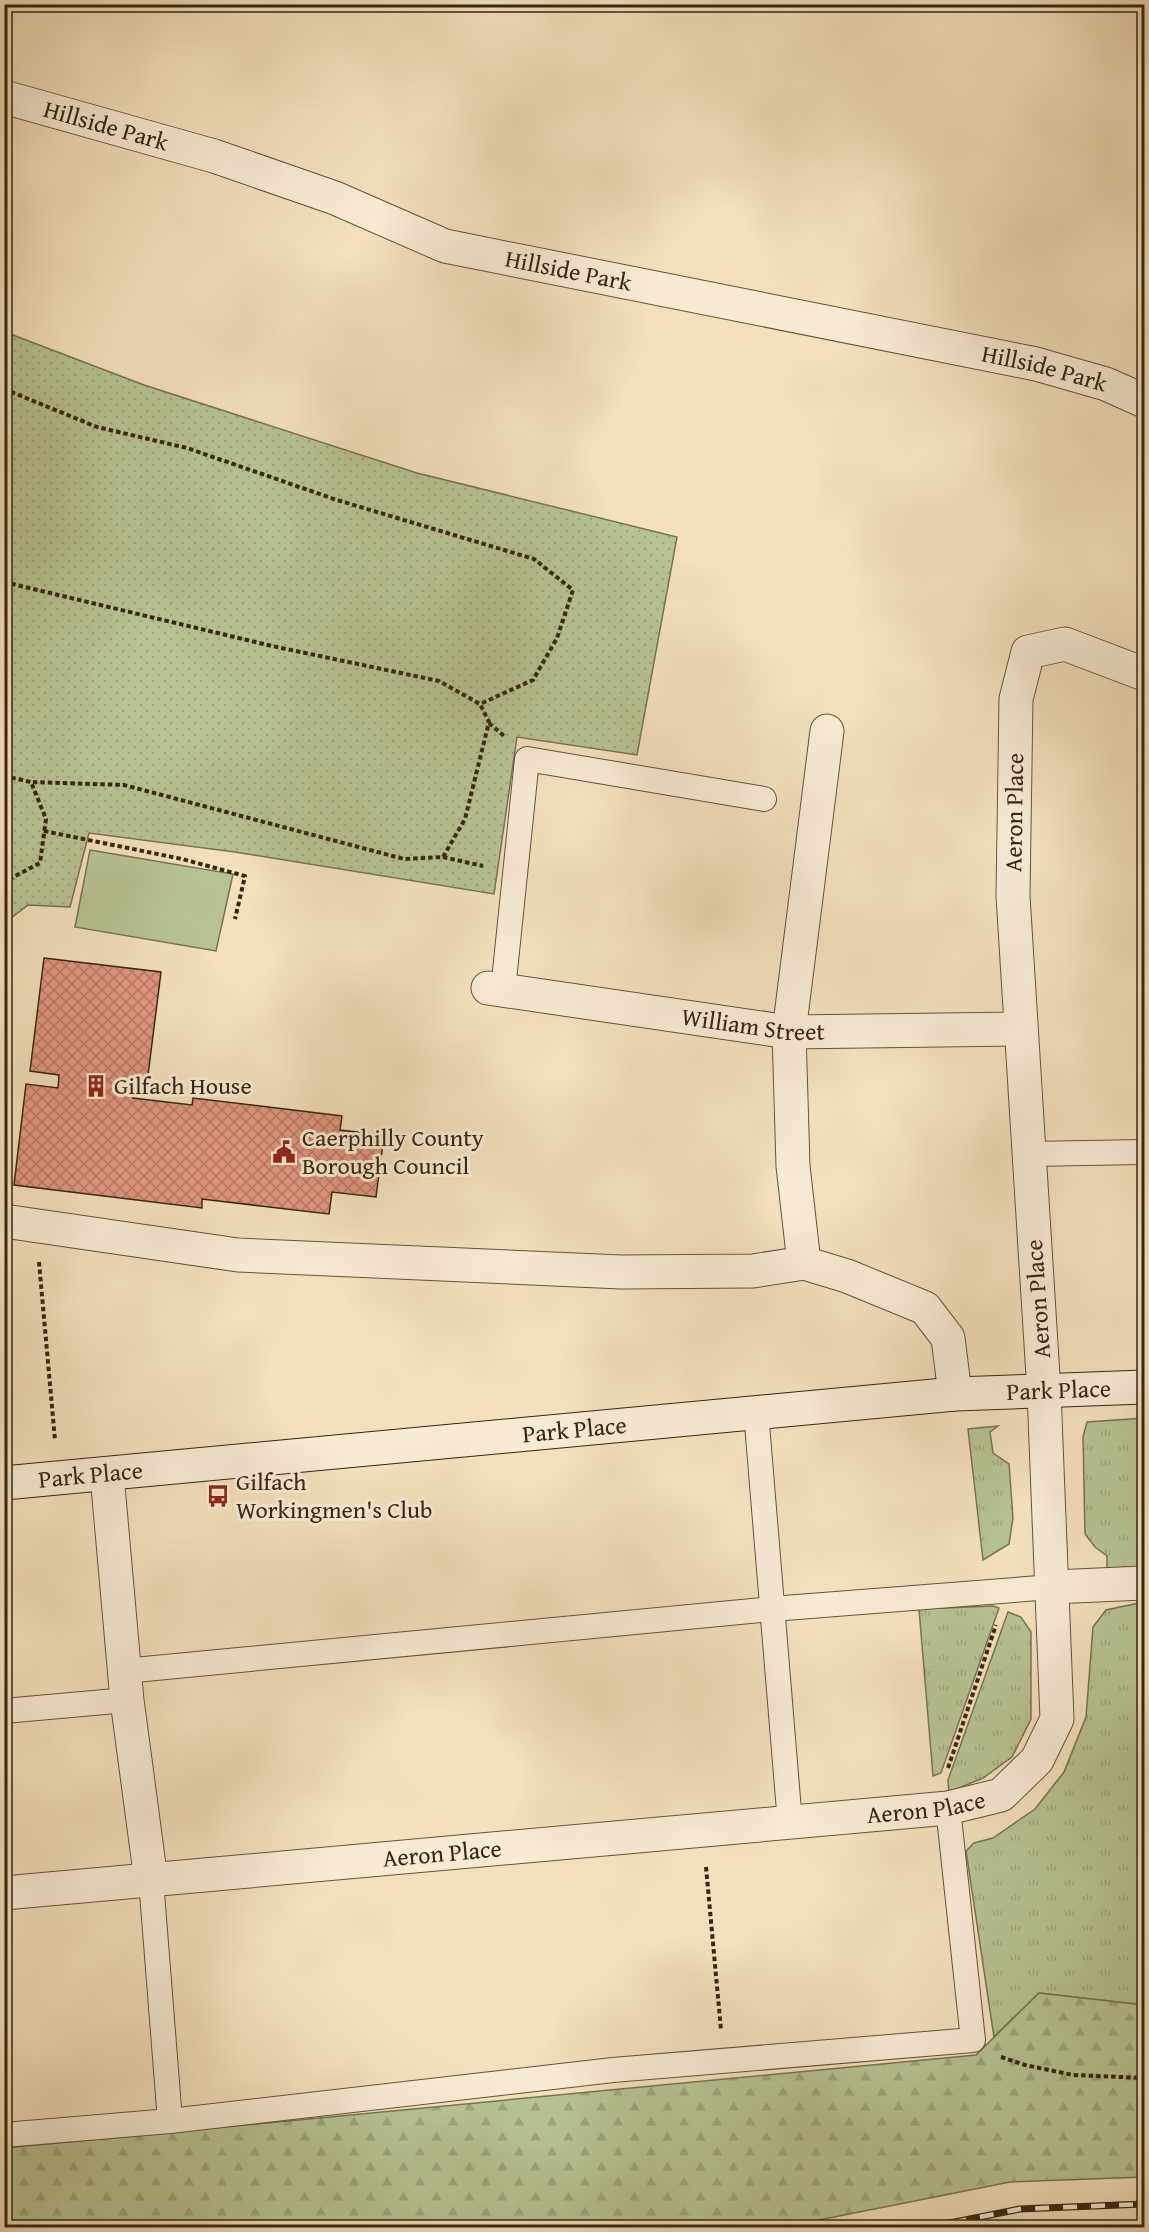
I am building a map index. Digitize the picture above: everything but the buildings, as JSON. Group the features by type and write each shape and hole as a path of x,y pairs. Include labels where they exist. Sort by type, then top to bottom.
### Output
{"street":[{"name":"Hillside Park","path":"4,97 214,156 335,198 445,246 1036,364 1106,384 1144,401"},
{"name":"Aeron Place","path":"4,1893 941,1809 1001,1795 1037,1760 1057,1719 1044,1392 1013,896 1016,699 1028,652 1065,644 1144,674"},
{"path":"804,1263 793,1166 789,1032 827,731"},
{"name":"William Street","path":"496,989 789,1032 1021,1029"},
{"path":"20,1224 250,1255 621,1272 753,1271 804,1263 847,1276 925,1308 948,1338 955,1394"},
{"name":"Park Place","path":"4,1483 955,1394 1144,1387"},
{"path":"107,1475 125,1685 151,1880"},
{"path":"1052,1587 1144,1583"}],"lane":[{"path":"496,989 515,874 527,759 764,799"},
{"path":"1028,1154 1144,1152"},
{"path":"756,1412 790,1823"},
{"path":"4,1711 125,1685 772,1609 1052,1587"},
{"path":"4,2135 171,2121 613,2070 973,2040 941,1809"},
{"path":"151,1880 171,2121"}],"path":[{"path":"4,389 97,427 187,448 337,500 534,560 573,590 557,638 533,680 480,704"},
{"path":"4,582 272,646 439,681 480,704 489,722 465,819 443,857"},
{"path":"4,776 31,782 124,785 404,859 443,857 515,874"},
{"path":"4,882 40,863 46,819 31,782"},
{"path":"44,831 182,859 245,876 235,919"},
{"path":"20,1224 58,1479"},
{"path":"941,1809 1008,1590"},
{"path":"706,1877 724,2060"},
{"path":"1025,2065 1073,2075 1144,2078"}],"green space":[{"path":"5,332 144,385 417,473 677,537 637,755 517,737 494,894 235,852 89,833 70,907 28,905 6,922 5,931"},
{"path":"90,850 233,874 216,951 75,927"},
{"path":"1144,1418 1144,1567 1107,1568 1107,1556 1095,1547 1085,1534 1083,1437 1087,1422"},
{"path":"998,1426 990,1432 993,1453 1009,1464 1013,1518 1009,1544 983,1560 968,1429"},
{"path":"1144,1602 1144,2005 1039,1993 994,2037 966,1851 974,1843 993,1838 1035,1809 1064,1772 1086,1717 1093,1627 1106,1610"},
{"path":"993,1606 999,1608 941,1773 933,1776 919,1609"},
{"path":"1008,1612 1021,1617 1031,1632 1031,1719 1012,1757 983,1778 949,1792 948,1780"},
{"path":"1039,1993 1144,2005 1144,2177 1010,2182 779,2228 5,2227 5,2148 976,2055"}],"railway":[{"path":"925,2228 1020,2209 1144,2204"}],"place":[{"name":"Gilfach House","path":"96,1086"},
{"name":"Caerphilly County Borough Council","path":"284,1152"},
{"name":"Gilfach Workingmen's Club","path":"218,1496"}]}
